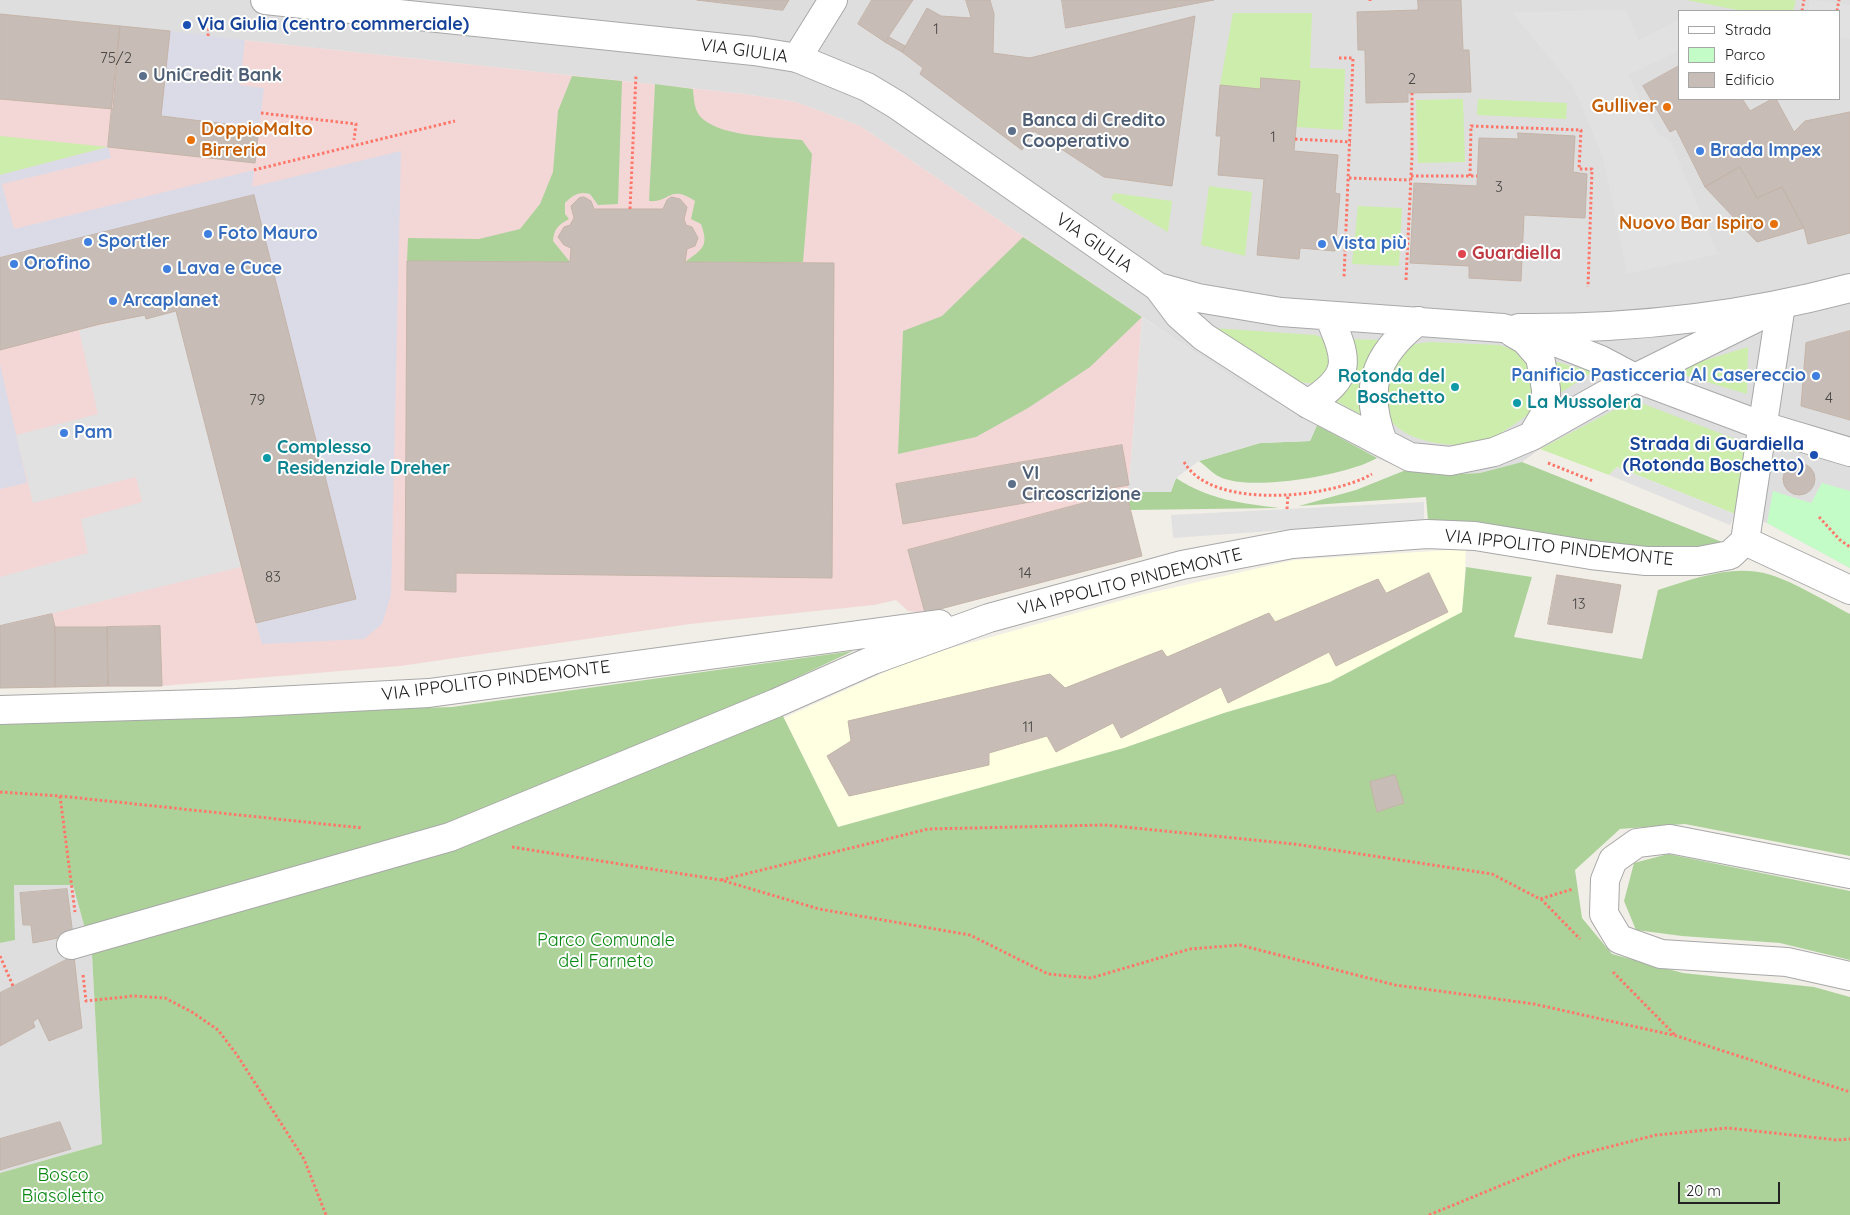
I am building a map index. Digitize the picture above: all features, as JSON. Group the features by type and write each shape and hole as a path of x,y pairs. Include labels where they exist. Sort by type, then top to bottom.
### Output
{"street":[{"name":"VIA GIULIA","path":"265,0 629,39 712,46 797,58 867,87 897,106 1158,287"},
{"path":"797,58 834,0"},
{"path":"1158,287 1198,298 1281,312 1503,328 1621,326 1686,320 1782,305 1850,288"},
{"path":"1158,287 1179,314 1204,337 1308,404 1410,457 1450,461 1494,452 1536,448 1635,378 1782,305"},
{"path":"1782,305 1745,541 1850,590"},
{"path":"1308,404 1325,393 1339,379 1344,362 1339,340 1329,316"},
{"path":"1383,442 1374,418 1373,379 1384,355 1401,335 1418,321"},
{"path":"1503,328 1558,343 1601,360 1635,378 1763,426 1850,452"},
{"path":"1503,328 1525,340 1540,358 1546,389 1546,412 1536,448"},
{"name":"VIA IPPOLITO PINDEMONTE","path":"71,945 450,838 776,703 873,660 989,618 1182,565 1292,544 1427,534 1475,536 1592,555 1646,561 1699,561 1730,554 1745,541"},
{"name":"VIA IPPOLITO PINDEMONTE","path":"0,710 236,703 429,692 989,618"},
{"path":"1850,874 1670,839 1637,843 1613,860 1605,880 1604,914 1619,939 1661,954 1787,962 1850,976"}],"path":[{"path":"208,36 209,27"},
{"path":"1339,58 1353,58 1344,277"},
{"path":"630,209 636,75"},
{"path":"1406,280 1411,178 1412,94"},
{"path":"261,113 356,124 354,140"},
{"path":"254,170 455,121"},
{"path":"1470,176 1471,126 1581,130 1579,169 1592,169 1588,287"},
{"path":"1295,139 1351,142"},
{"path":"1349,178 1477,176"},
{"path":"1536,448 1593,481"},
{"path":"1184,462 1188,469 1204,482 1224,489 1245,493 1320,493 1359,482 1378,471"},
{"path":"1287,509 1288,494"},
{"path":"1819,517 1840,540 1850,547"},
{"path":"0,792 60,796 372,829"},
{"path":"721,880 928,829 1104,825 1294,844 1492,874 1540,899 1605,880"},
{"path":"508,846 721,880 819,909 970,935 1048,974 1091,978 1190,949 1240,945 1395,985 1534,1004 1677,1036 1850,1092"},
{"path":"0,956 12,986"},
{"path":"133,996 165,998 192,1012 218,1030 238,1054 304,1159 326,1215"},
{"path":"1429,1215 1573,1156 1656,1135 1728,1128 1837,1140 1850,1139"}],"shaded area":[{"path":"0,0 1850,0 1850,568 1767,523 1735,514 1746,443 1540,449 1522,462 1480,473 1440,475 1406,470 1377,458 1237,381 860,126 796,102 744,94 0,14"},
{"path":"1810,0 1850,5 1850,39 1840,37 1840,10 1808,10"},
{"path":"1626,10 1639,40 1678,20 1678,51 1628,75 1658,134 1671,142 1718,254 1627,274 1603,158 1574,88 1512,12"},
{"path":"0,14 744,94 796,102 860,126 1142,317 1129,485 1126,492 1142,556 925,613 908,611 896,600 874,605 690,624 400,666 162,686 0,688"},
{"path":"170,31 245,40 240,85 264,88 259,128 161,116"},
{"path":"108,147 111,158 2,184 14,229 254,170 252,187 401,151 391,595 382,624 364,639 262,644 256,623 356,598 254,196 0,258 0,175"},
{"path":"176,311 241,567 0,626 0,577 88,553 81,519 142,502 136,477 33,503 16,435 98,414 79,330 145,315"},
{"path":"1142,317 1237,381 1317,425 1310,441 1260,443 1199,461 1176,478 1171,492 1126,492 1129,485"},
{"path":"0,364 27,483 0,489"},
{"path":"1617,467 1735,514 1730,525 1609,475"},
{"path":"1424,502 1424,520 1173,538 1171,515"},
{"path":"1466,549 1463,612 1330,682 1224,713 1124,748 838,827 784,718 916,658 1141,595 1294,560"},
{"path":"73,884 92,954 102,1144 0,1173 0,943 15,940 14,885"}],"green space":[{"path":"1686,0 1796,1 1793,10 1738,10"},
{"path":"1233,13 1312,13 1310,68 1345,69 1343,130 1296,127 1300,81 1261,78 1260,89 1220,85"},
{"path":"572,76 622,81 618,204 598,205 590,194 583,193 579,193 565,203 565,214 569,219 557,228 553,241 570,262 407,261 408,238 479,239 520,229 540,204 553,172 558,111"},
{"path":"655,84 693,89 698,114 713,126 738,133 802,140 812,154 803,262 685,262 700,250 704,242 701,224 691,219 695,201 680,194 674,194 656,201 649,201"},
{"path":"1463,99 1465,162 1418,163 1416,100"},
{"path":"1478,99 1567,103 1566,119 1477,115"},
{"path":"0,136 108,147 0,175"},
{"path":"1209,186 1252,192 1245,256 1201,245"},
{"path":"1114,193 1172,201 1168,232 1111,199"},
{"path":"1358,206 1402,208 1399,266 1352,264"},
{"path":"1023,237 1142,317 1090,367 1028,408 976,437 898,454 903,331 942,316"},
{"path":"1212,328 1316,335 1326,340 1335,363 1317,384 1299,382"},
{"path":"1349,339 1381,340 1369,358 1362,375 1360,393 1362,415 1330,398"},
{"path":"1430,342 1499,345 1514,350 1528,366 1534,383 1529,414 1495,437 1472,444 1452,445 1430,442 1409,435 1400,429 1390,419 1386,408 1383,394 1384,376 1392,361 1404,348"},
{"path":"1748,347 1747,394 1670,371"},
{"path":"1550,360 1593,372 1557,395"},
{"path":"1633,400 1746,443 1735,514 1617,467 1609,475 1540,449"},
{"path":"1317,425 1377,458 1345,470 1299,480 1253,483 1220,477 1199,461 1260,443 1310,441"},
{"path":"1522,462 1722,542 1704,548 1644,548 1579,544 1504,528 1428,520 1426,497 1299,506 1356,490 1406,470 1440,475 1480,473"},
{"path":"1176,478 1213,496 1279,508 1130,510 1126,492 1171,491"},
{"path":"1822,483 1850,491 1850,568 1767,523 1773,491 1811,503"},
{"name":"Parco Comunale del Farneto","path":"1466,567 1532,577 1514,637 1642,659 1658,590 1714,574 1743,571 1771,575 1800,587 1850,614 1850,856 1685,824 1620,829 1575,870 1582,918 1612,954 1683,973 1814,987 1850,997 1850,1215 0,1215 0,1173 102,1144 92,954 73,885 14,885 15,940 0,943 0,720 452,707 853,651 770,690 838,827 1124,748 1224,713 1330,682 1462,612"},
{"path":"1668,854 1850,891 1850,960 1780,943 1682,936 1636,930 1624,901 1634,863"}],"building":[{"path":"697,0 789,0 783,10"},
{"path":"872,0 913,0 885,42 858,24"},
{"path":"966,0 990,0 994,14 993,53 1030,58 1195,16 1172,186 1104,177 1034,131 1022,150 920,74 923,68 902,52 927,8 941,16 971,18"},
{"path":"1062,0 1214,0 1066,28"},
{"path":"1418,0 1461,0 1463,50 1469,50 1471,92 1408,93 1408,102 1366,103 1365,50 1358,50 1357,12 1418,10"},
{"path":"0,14 120,26 113,109 0,99"},
{"path":"120,26 170,31 161,116 259,128 255,163 108,147"},
{"path":"889,37 905,46 902,52 885,42"},
{"path":"1678,67 1678,100 1743,100 1750,111 1770,100 1777,100 1794,132 1805,121 1850,112 1850,233 1808,244 1804,228 1782,187 1757,198 1740,167 1705,187 1676,129 1670,132 1643,86"},
{"path":"1261,78 1300,81 1294,151 1338,155 1335,193 1340,194 1335,251 1300,248 1299,259 1257,255 1264,179 1218,175 1221,136 1216,136 1220,85 1260,89"},
{"path":"1518,133 1575,136 1573,172 1587,174 1585,218 1524,215 1521,281 1469,278 1469,266 1410,263 1414,183 1477,186 1479,138 1518,139"},
{"path":"1740,167 1757,198 1782,187 1804,228 1757,242 1705,187"},
{"name":"Complesso Residenziale Dreher","path":"254,195 356,599 256,623 176,311 146,319 145,315 100,324 0,350 0,258"},
{"path":"584,197 591,201 594,209 663,209 667,200 671,197 680,199 687,207 684,219 686,225 692,227 698,238 695,246 687,249 685,262 834,263 832,578 456,573 456,592 405,590 407,261 570,262 571,248 564,245 558,237 564,227 570,225 574,218 571,206 579,198"},
{"path":"1850,331 1850,420 1801,406 1806,343"},
{"name":"VI Circoscrizione","path":"1122,445 1129,485 903,524 896,484"},
{"path":"1799,463 1810,468 1815,479 1810,490 1799,495 1788,490 1783,479 1788,468"},
{"path":"1126,492 1142,556 925,613 908,550"},
{"path":"1429,573 1448,612 1336,666 1329,652 1228,703 1221,687 1121,738 1113,723 1056,752 1047,736 989,753 989,765 849,796 827,756 851,741 848,721 1050,674 1065,688 1162,650 1167,657 1269,613 1275,622 1378,579 1386,593"},
{"path":"1557,575 1621,585 1612,633 1548,624"},
{"path":"52,614 55,627 55,687 0,688 0,626"},
{"path":"160,626 162,686 108,686 107,627"},
{"path":"55,627 107,627 108,686 55,687"},
{"path":"1395,775 1404,803 1377,812 1370,782"},
{"path":"67,889 73,935 33,943 31,925 23,925 20,893"},
{"path":"74,956 82,1028 49,1041 38,1018 33,1022 35,1027 0,1046 0,993"},
{"path":"60,1122 71,1149 0,1170 0,1139"}],"place":[{"name":"Via Giulia (centro commerciale)","path":"187,25"},
{"name":"UniCredit Bank","path":"143,76"},
{"name":"Gulliver","path":"1667,107"},
{"name":"Banca di Credito Cooperativo","path":"1012,131"},
{"name":"DoppioMalto Birreria","path":"191,140"},
{"name":"Brada Impex","path":"1700,151"},
{"name":"Nuovo Bar Ispiro","path":"1774,224"},
{"name":"Foto Mauro","path":"208,234"},
{"name":"Sportler","path":"88,242"},
{"name":"Vista più","path":"1322,244"},
{"name":"Guardiella","path":"1462,254"},
{"name":"Orofino","path":"14,264"},
{"name":"Lava e Cuce","path":"167,269"},
{"name":"Arcaplanet","path":"113,301"},
{"name":"Panificio Pasticceria Al Casereccio","path":"1816,376"},
{"name":"Rotonda del Boschetto","path":"1455,387"},
{"name":"La Mussolera","path":"1517,403"},
{"name":"Pam","path":"64,433"},
{"name":"Strada di Guardiella (Rotonda Boschetto)","path":"1814,455"},
{"name":"Complesso Residenziale Dreher","path":"267,458"},
{"name":"VI Circoscrizione","path":"1012,484"}],"park label":[{"name":"Bosco Biasoletto","path":"63,1186"}]}
